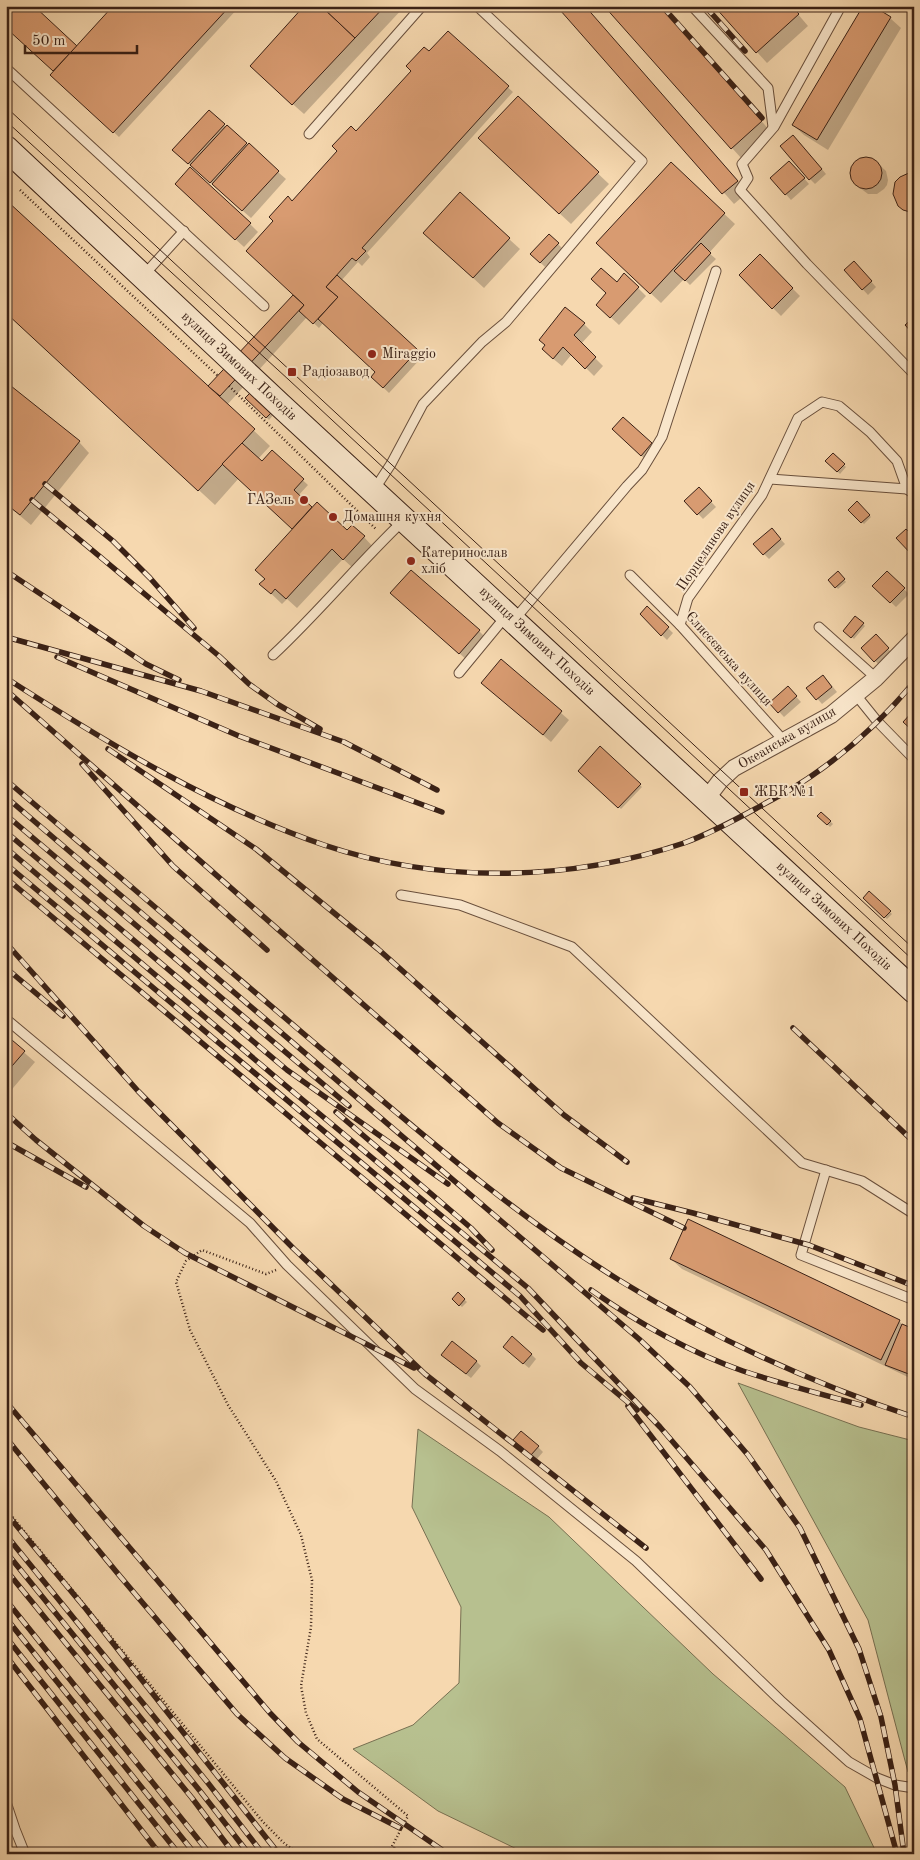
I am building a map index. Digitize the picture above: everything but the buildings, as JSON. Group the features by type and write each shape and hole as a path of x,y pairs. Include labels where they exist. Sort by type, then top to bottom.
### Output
{"main road":[{"name":"вулиця Зимових Походів","path":"6,148 914,991"}],"street":[{"name":"Океанська вулиця","path":"707,798 720,781 734,768 831,715 876,678 914,639"}],"lane":[{"path":"309,134 422,6"},
{"path":"374,490 391,464 423,404 482,342 506,322 642,161 477,6"},
{"path":"692,6 768,88 774,127"},
{"path":"841,6 774,127 742,164 748,178 740,190 807,264 914,374"},
{"path":"910,6 914,12"},
{"path":"6,68 264,306"},
{"path":"143,276 184,231"},
{"path":"459,673 642,470 662,437 716,271"},
{"path":"770,479 798,418 822,402 839,406 870,432 897,461 910,491"},
{"name":"Порцелянова вулиця","path":"680,626 688,598 762,495 770,479 910,491"},
{"path":"273,655 294,636 385,538 406,519"},
{"name":"Єлисєєвська вулиця","path":"630,575 680,626 784,741"},
{"path":"818,627 876,678"},
{"path":"856,695 914,759"},
{"path":"401,895 460,905 572,947 802,1163 862,1181 914,1214"},
{"path":"6,1019 250,1223 287,1265 415,1389 500,1451 636,1561 780,1700 849,1762 876,1778 895,1785 914,1788"},
{"path":"826,1170 800,1255 914,1300"},
{"path":"6,1802 25,1854"}],"path":[{"path":"13,184 218,376"},
{"path":"229,386 385,538"},
{"path":"287,1265 266,1274 202,1250 186,1261 176,1282 190,1330 228,1405 276,1481 302,1535 312,1580 311,1627 301,1686 306,1713 317,1739 408,1816 388,1854"},
{"path":"6,1509 263,1822 285,1844 300,1854"}],"green space":[{"path":"738,1383 859,1427 914,1441 914,1773 908,1772 868,1620"},
{"path":"418,1429 549,1517 713,1674 845,1787 877,1854 527,1854 438,1811 353,1749 413,1725 459,1683 461,1607 412,1507"}],"tram line":[{"path":"6,107 914,949"},
{"path":"6,121 289,380 914,961"}],"railway":[{"path":"662,6 762,118"},
{"path":"705,6 745,51"},
{"path":"45,484 113,541 150,578 194,628"},
{"path":"32,500 219,656 249,684 277,704 320,729"},
{"path":"6,571 146,664 179,680"},
{"path":"6,637 201,691 344,742 437,790"},
{"path":"57,657 239,736 442,812"},
{"path":"6,678 82,726 160,771 241,812 282,829 324,845 368,858 413,867 458,872 504,873 550,871 640,856 684,843 712,831 784,793 823,768 871,728 914,682"},
{"path":"6,690 498,1123 561,1168 684,1228"},
{"path":"108,749 256,849 378,949 564,1115 627,1162"},
{"path":"82,764 173,866 267,950"},
{"path":"6,780 464,1169 540,1227 619,1280 689,1321 800,1374 914,1417"},
{"path":"6,797 639,1339 690,1387 748,1455 800,1528 859,1649 881,1717 895,1785 904,1854"},
{"path":"6,815 349,1106"},
{"path":"6,832 287,1070 448,1184"},
{"path":"6,848 528,1288 660,1427 766,1550 829,1650 860,1719 897,1854"},
{"path":"6,864 520,1296 581,1363 637,1410"},
{"path":"6,878 543,1330"},
{"path":"6,943 138,1091 293,1248 425,1374 646,1548"},
{"path":"6,968 63,1016"},
{"path":"793,1028 914,1142"},
{"path":"336,1112 471,1228 492,1250"},
{"path":"6,1113 36,1140 144,1226 185,1253 414,1368"},
{"path":"6,1142 86,1187"},
{"path":"633,1198 809,1245 914,1286"},
{"path":"591,1290 664,1336 703,1355 743,1371 861,1405"},
{"path":"6,1402 270,1713 298,1742 358,1792 448,1854"},
{"path":"628,1406 761,1579"},
{"path":"6,1438 237,1714 285,1758 343,1799 400,1828"},
{"path":"6,1513 86,1609 279,1854"},
{"path":"6,1535 208,1783 263,1854"},
{"path":"6,1552 249,1854"},
{"path":"6,1570 192,1798 234,1854"},
{"path":"6,1600 210,1854"},
{"path":"6,1618 195,1854"},
{"path":"6,1637 179,1854"},
{"path":"6,1656 160,1854"}],"place":[{"name":"Miraggio","path":"372,354"},
{"name":"Радіозавод","path":"292,372"},
{"name":"ГАЗель","path":"304,500"},
{"name":"Домашня кухня","path":"333,517"},
{"name":"Катеринослав хліб","path":"411,561"},
{"name":"ЖБК №1","path":"744,792"}]}
